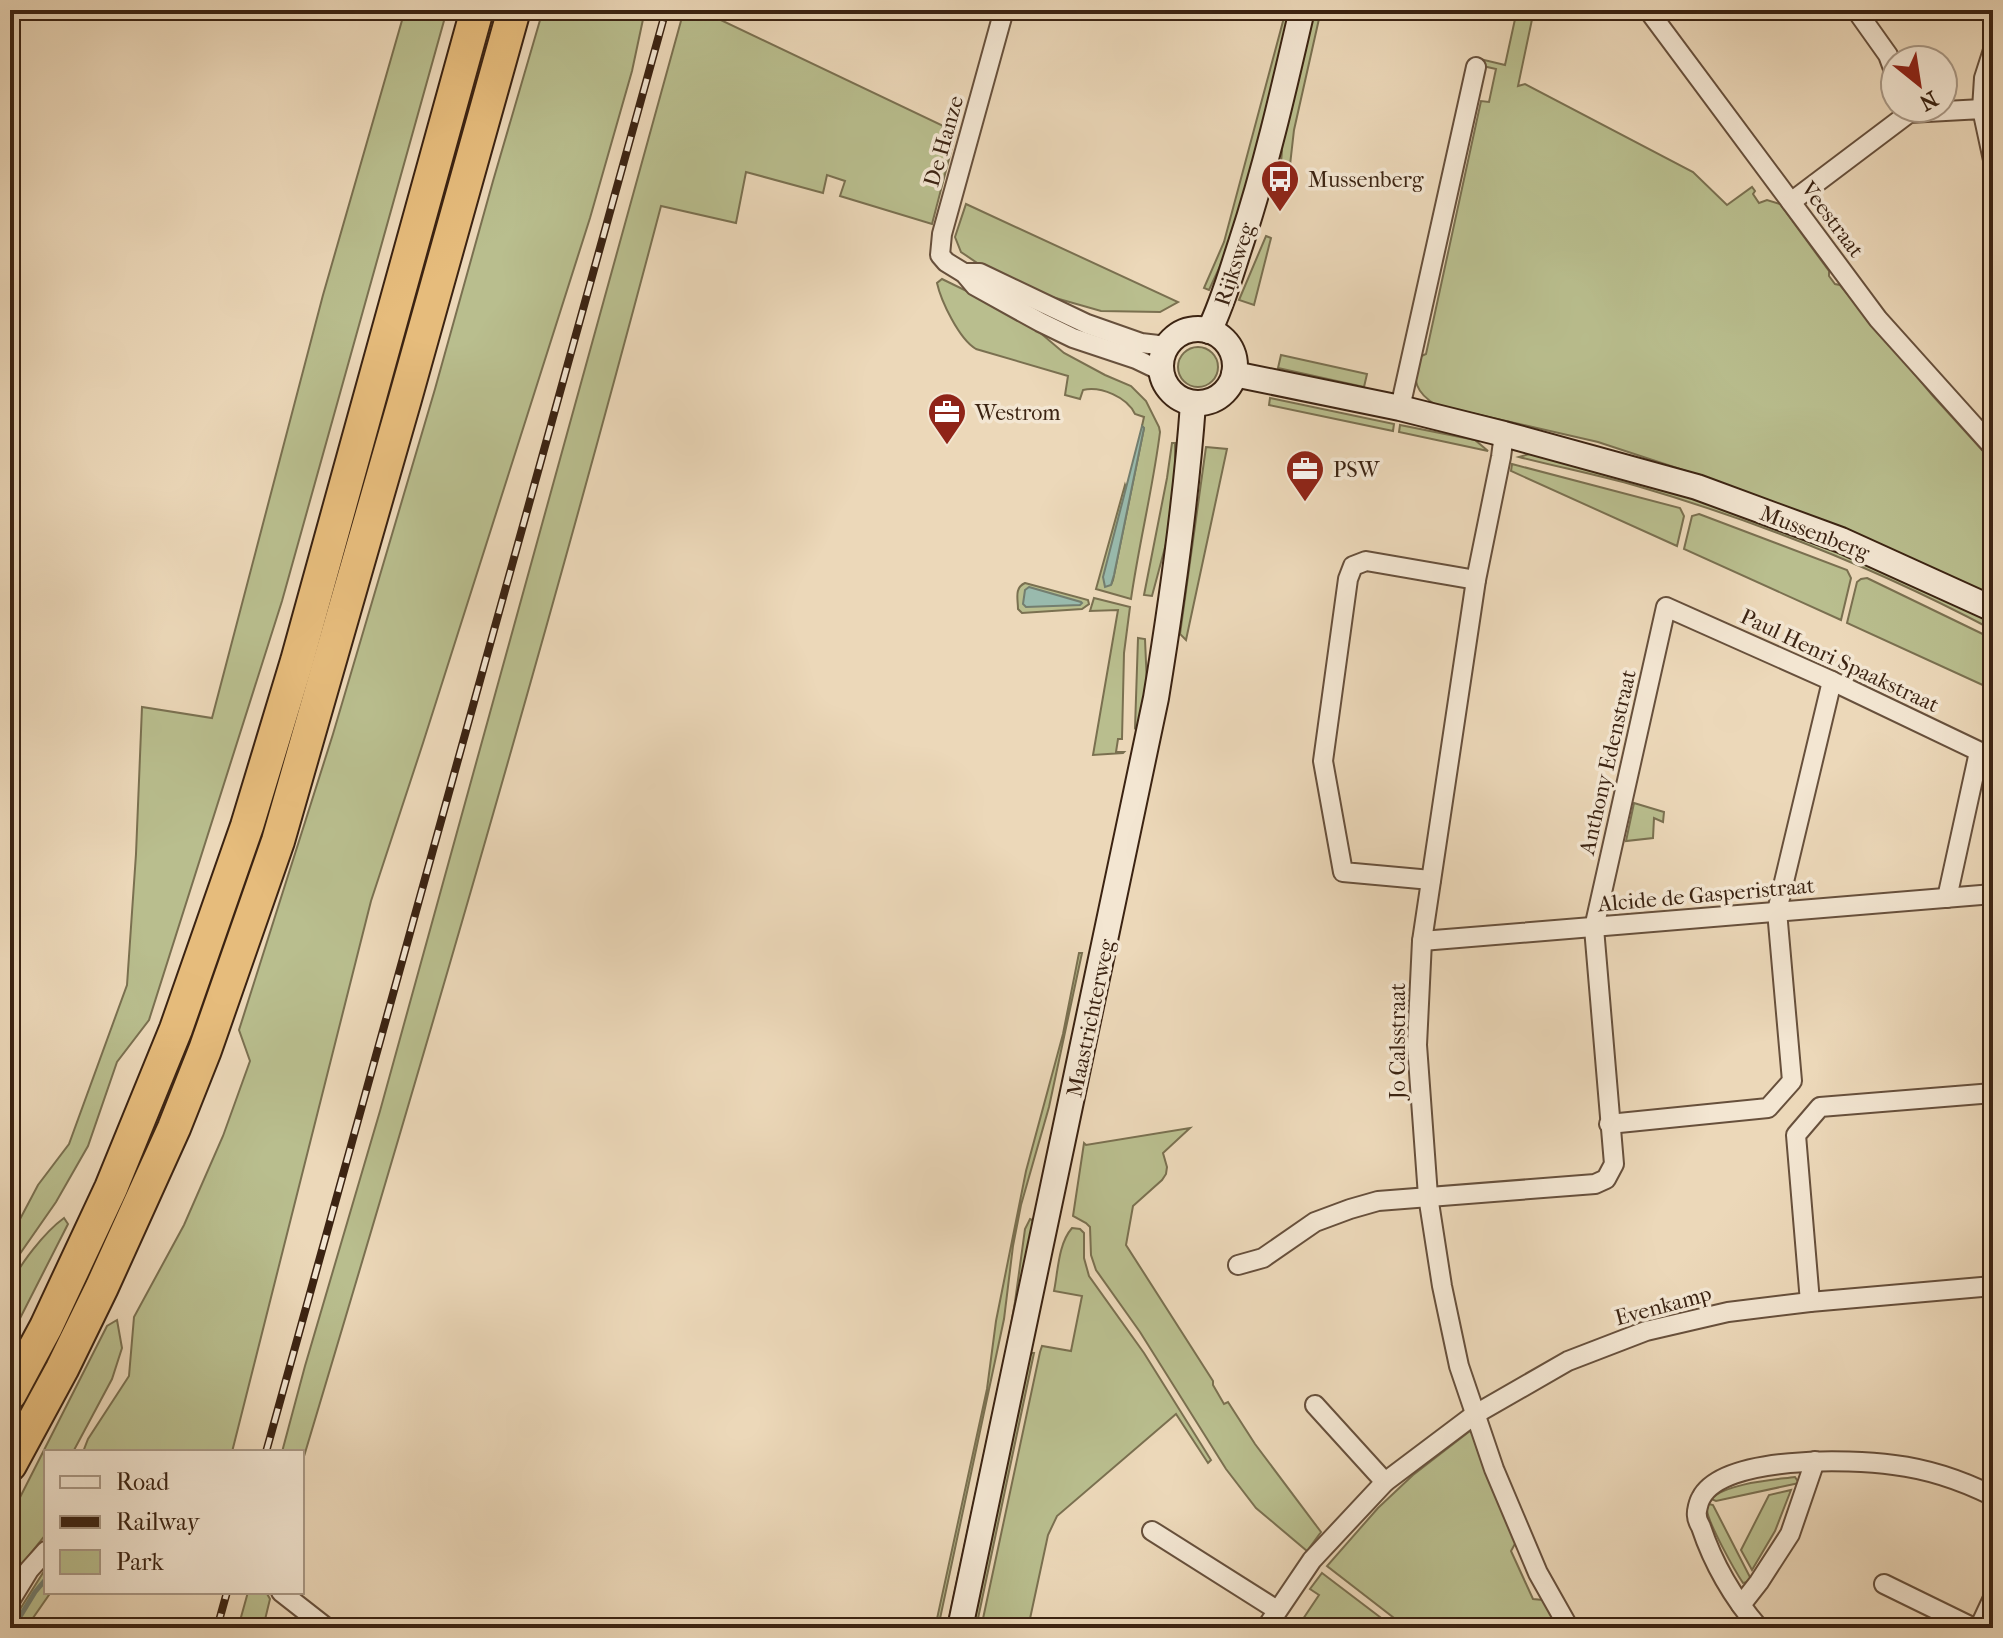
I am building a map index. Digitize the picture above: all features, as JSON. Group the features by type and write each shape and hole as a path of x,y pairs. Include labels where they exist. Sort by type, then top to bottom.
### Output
{"highway":[{"path":"10,1394 46,1327 111,1188 176,1029 247,826 297,661 477,10"},
{"path":"10,1465 69,1355 146,1192 205,1050 278,841 514,10"}],"main road":[{"name":"Rijksweg","path":"1209,331 1220,309 1250,214 1302,10"},
{"path":"1197,329 1209,331 1220,336 1230,347 1235,362 1234,374 1226,391 1217,398 1207,403 1193,404 1179,399 1163,381 1161,358 1173,338 1197,329"},
{"name":"Mussenberg","path":"1234,374 1400,408 1712,492 1841,540 1993,609"},
{"name":"Maastrichterweg","path":"960,1628 1156,698 1186,495 1193,404"}],"street":[{"name":"De Hanze","path":"1004,10 942,234 942,259 964,273 975,286 1054,329 1161,371"},
{"name":"Veestraat","path":"1648,10 1878,319 1993,447"},
{"path":"1856,10 1880,44"},
{"path":"1993,50 1984,78 1982,109 1993,160"},
{"path":"1400,408 1476,67"},
{"path":"1959,110 1982,109"},
{"path":"1791,202 1891,124"},
{"path":"964,273 980,273 1087,324 1141,343 1167,346"},
{"name":"Jo Calsstraat","path":"1504,434 1476,580 1422,941 1417,1045 1428,1196 1459,1366 1494,1469 1538,1573 1569,1628"},
{"path":"1431,880 1343,872 1323,761 1348,579 1353,566 1366,561 1476,580"},
{"name":"Paul Henri Spaakstraat","path":"1666,607 1832,681 1986,755"},
{"name":"Anthony Edenstraat","path":"1428,1196 1595,1184 1606,1179 1614,1164 1594,928 1666,607"},
{"path":"1609,1124 1768,1108 1792,1081 1777,911 1832,681"},
{"path":"1947,898 1986,755"},
{"name":"Alcide de Gasperistraat","path":"1422,941 1993,894"},
{"path":"1810,1302 1796,1135 1820,1107 1993,1093"},
{"path":"1238,1265 1263,1258 1315,1222 1350,1209 1378,1201 1428,1196"},
{"name":"Evenkamp","path":"1266,1628 1312,1560 1385,1482 1474,1415 1568,1361 1646,1331 1728,1312 1993,1286"},
{"path":"1315,1405 1385,1482"},
{"path":"1741,1605 1790,1534 1815,1461"},
{"path":"1759,1628 1741,1605 1707,1545 1697,1515 1701,1497 1719,1478 1758,1467 1815,1461 1896,1465 1942,1476 1993,1496"},
{"path":"1152,1531 1277,1610"},
{"path":"10,1601 29,1570 44,1553"},
{"path":"1884,1584 1976,1628 1993,1598"},
{"path":"284,1594 327,1628"}],"green space":[{"path":"405,10 447,10 282,601 149,1020 117,1062 88,1146 56,1202 10,1268 10,1238 38,1185 69,1144 127,985 142,707 212,718 323,295"},
{"path":"543,10 645,10 632,71 590,218 371,901 233,1450 84,1450 129,1376 134,1317 184,1225 223,1136 250,1061 239,1030 333,734"},
{"path":"684,10 709,10 708,14 956,132 932,224 840,196 845,181 827,175 823,193 746,172 736,223 661,206 487,836 304,1456 304,1450 283,1450 380,1111"},
{"path":"1286,10 1294,10 1264,132 1228,249 1209,290 1204,288 1224,242"},
{"path":"1314,10 1321,10 1294,130 1286,200 1278,197 1281,149"},
{"path":"1517,10 1534,10 1518,86 1525,84 1693,172 1727,205 1752,187 1759,203 1767,200 1780,204 1829,271 1835,284 1840,285 1993,462 1993,598 1692,473 1598,442 1436,405 1424,395 1416,380 1417,358 1426,354 1481,101 1489,102 1496,69 1483,66 1480,59 1505,65"},
{"path":"966,204 1178,302 1160,312 1101,311 1038,293 992,273 961,252 955,237"},
{"path":"1266,236 1271,238 1254,305 1239,300"},
{"path":"942,279 1036,325 1038,331 1064,353 1131,386 1146,401 1160,432 1131,599 1096,589 1125,485 1111,585 1113,580 1144,417 1135,414 1120,398 1105,391 1083,390 1080,399 1065,395 1068,376 976,349 963,337 942,300 937,283"},
{"path":"1198,347 1212,353 1218,367 1212,381 1198,387 1184,381 1178,367 1184,353"},
{"path":"1281,355 1367,374 1364,387 1278,368"},
{"path":"1270,398 1394,424 1393,431 1269,405"},
{"path":"1400,425 1475,440 1488,451 1399,432"},
{"path":"1172,443 1175,443 1175,484 1171,525 1152,596 1144,595 1167,478"},
{"path":"1206,447 1227,449 1186,640 1180,634"},
{"path":"1533,453 1623,474 1808,536 1993,620 1993,630 1907,587 1729,515 1637,486 1519,457"},
{"path":"1512,464 1680,508 1684,516 1677,546 1511,471"},
{"path":"1699,514 1847,570 1851,578 1841,620 1684,549 1692,516"},
{"path":"1867,578 1993,639 1987,687 1847,623 1857,582"},
{"path":"1025,583 1088,600 1089,604 1082,609 1022,613 1018,609 1017,594"},
{"path":"1094,598 1130,607 1124,653 1122,739 1118,739 1116,752 1123,753 1093,755 1118,610 1090,611"},
{"path":"1138,638 1145,639 1147,686 1139,726 1135,728"},
{"path":"1634,803 1664,812 1663,822 1654,818 1653,838 1626,841"},
{"path":"1079,953 1082,953 1049,1107 1021,1205 1004,1319 938,1628 935,1628 987,1389 996,1321 1026,1171 1063,1034"},
{"path":"1190,1128 1163,1153 1167,1167 1162,1180 1133,1206 1126,1245 1213,1381 1224,1404 1228,1402 1255,1444 1321,1532 1307,1551 1256,1508 1226,1469 1140,1332 1096,1270 1091,1255 1090,1227 1073,1216 1084,1143"},
{"path":"64,1218 68,1224 10,1338 9,1299 14,1279 33,1250"},
{"path":"1030,1219 1033,1222 1010,1343 950,1628 947,1628 1009,1336 1025,1229"},
{"path":"1072,1228 1084,1233 1084,1258 1089,1276 1144,1353 1211,1460 1208,1463 1176,1414 1057,1516 1048,1535 1028,1628 981,1628 1040,1352 1042,1346 1071,1351 1082,1296 1054,1291 1061,1250"},
{"path":"117,1320 122,1348 112,1379 74,1450 44,1450 107,1326"},
{"path":"1032,1353 976,1628 971,1628 1029,1357"},
{"path":"1470,1431 1476,1438 1516,1542 1511,1551 1533,1599 1545,1602 1558,1628 1407,1628 1327,1566 1378,1508 1413,1475"},
{"path":"44,1450 44,1536 10,1579 10,1517"},
{"path":"1795,1477 1799,1483 1716,1501 1711,1499 1739,1486"},
{"path":"1791,1490 1775,1531 1752,1570 1741,1550 1769,1495"},
{"path":"1709,1504 1713,1505 1752,1581 1743,1583 1728,1558 1709,1516"},
{"path":"44,1571 44,1594 50,1594 26,1628 10,1628"},
{"path":"1322,1573 1394,1628 1297,1628 1319,1595 1310,1589"},
{"path":"247,1594 267,1594 270,1599 263,1628 238,1628"}],"shaded area":[{"path":"1142,426 1114,575 1111,585 1105,587 1103,577"},
{"path":"1029,587 1082,603 1026,607 1023,604 1025,590"}],"waterway":[{"path":"13,1628 44,1581"}],"railway":[{"path":"267,1450 666,10"},
{"path":"217,1628 226,1594"}],"place":[{"name":"Mussenberg","path":"1280,213"},
{"name":"Westrom","path":"947,446"},
{"name":"PSW","path":"1305,503"}]}
